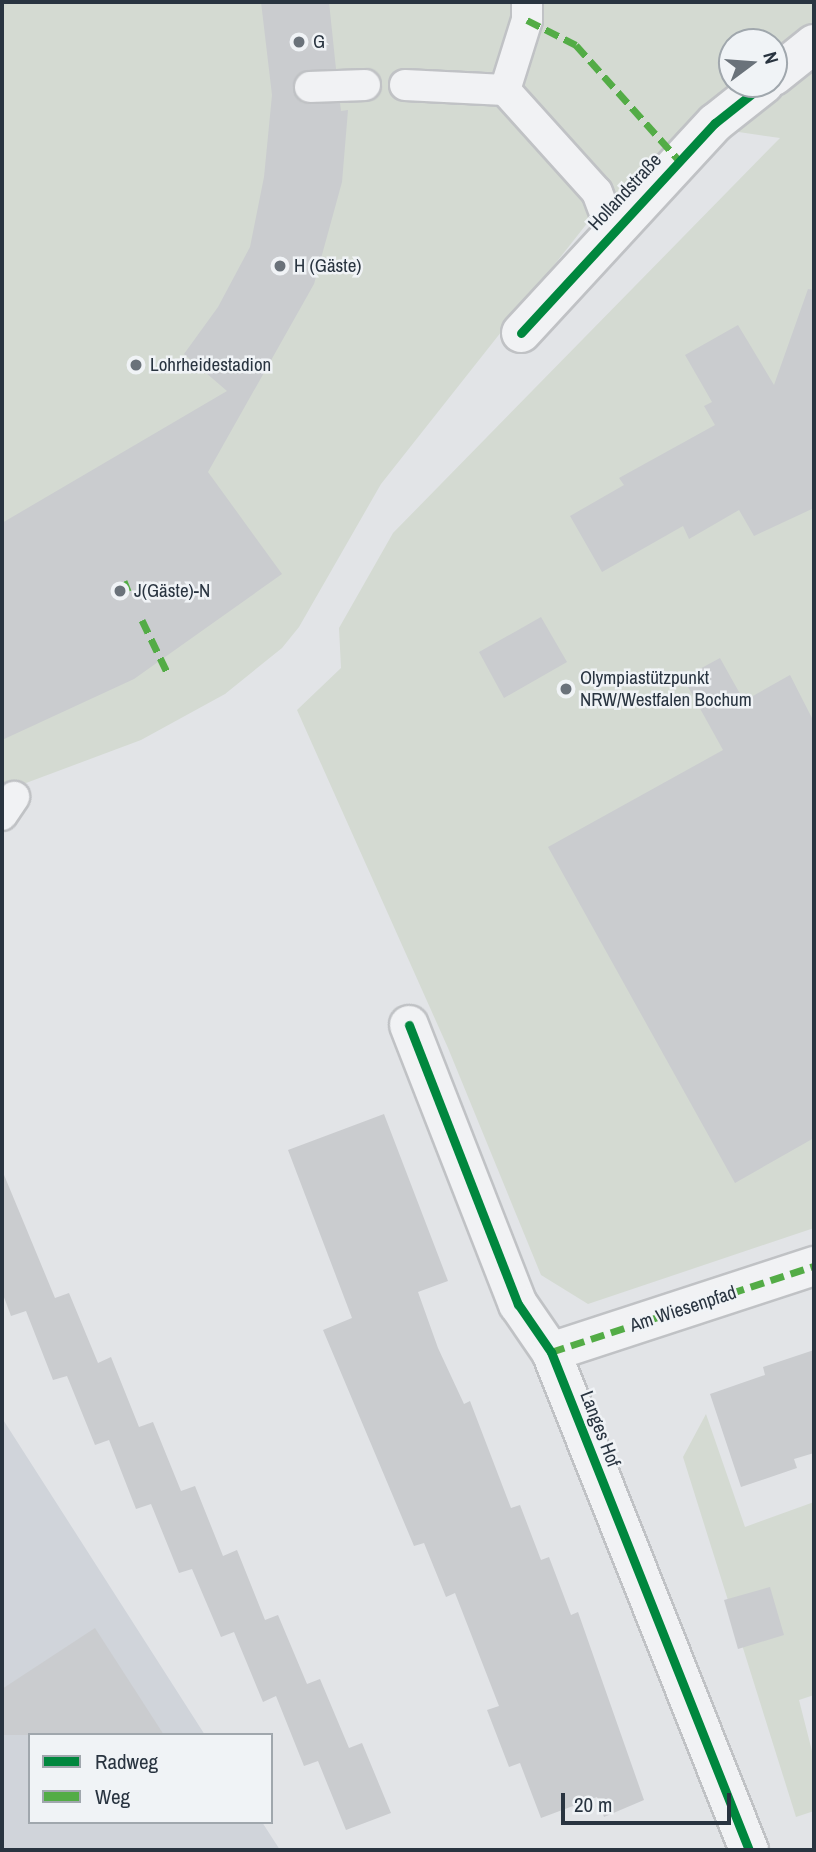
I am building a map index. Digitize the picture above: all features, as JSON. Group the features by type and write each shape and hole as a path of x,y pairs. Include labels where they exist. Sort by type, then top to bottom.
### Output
{"street":[{"path":"788,65 814,44"},
{"name":"Hollandstraße","path":"521,333 715,123 746,98"},
{"name":"Langes Hof","path":"409,1025 518,1304 551,1352 749,1850"},
{"name":"Am Wiesenpfad","path":"551,1352 814,1266"}],"lane":[{"path":"506,90 527,20 527,2"},
{"path":"310,87 365,85"},
{"path":"405,85 506,90 597,192 612,232"}],"shaded area":[{"path":"2,2 814,2 814,26 788,46 788,28 718,28 718,98 723,98 600,207 381,484 299,627 282,648 225,694 141,740 2,792"},
{"name":"Olympiastützpunkt NRW/Westfalen Bochum","path":"814,58 814,1228 588,1304 541,1275 448,1048 297,710 341,668 339,628 393,533 780,138 725,130 765,98 788,98 788,79"},
{"path":"706,1414 745,1527 814,1502 814,1695 799,1700 814,1759 814,1811 796,1817 683,1457"},
{"path":"2,1418 204,1733 28,1733 28,1824 263,1824 280,1850 2,1850"}],"building":[{"path":"261,2 329,2 336,69 301,72 293,88 302,103 340,103 341,111 348,110 342,182 314,284 208,472 282,574 134,679 2,740 2,523 227,391 184,354 218,307 250,247 264,177 272,95"},
{"path":"808,289 814,290 814,508 754,536 739,510 689,539 683,526 602,572 570,516 624,485 619,478 715,425 704,406 712,402 685,355 738,325 774,385"},
{"path":"541,617 567,662 504,698 479,652"},
{"path":"720,658 744,701 790,675 814,722 814,1138 735,1183 548,847 723,750 683,678"},
{"path":"384,1114 448,1281 418,1292 438,1348 464,1404 470,1401 511,1508 520,1505 541,1560 549,1557 571,1615 578,1612 644,1800 604,1817 597,1797 541,1818 520,1763 509,1767 487,1710 499,1706 455,1593 446,1597 424,1543 414,1546 323,1330 352,1318 288,1150"},
{"path":"2,1170 55,1298 69,1293 98,1363 111,1357 139,1427 153,1422 181,1491 195,1486 223,1556 237,1550 265,1620 278,1615 307,1684 320,1679 349,1748 362,1743 391,1813 346,1830 318,1761 304,1766 276,1696 263,1702 234,1632 221,1637 192,1569 179,1573 151,1504 136,1509 109,1440 95,1445 67,1376 53,1380 26,1311 11,1316 2,1292"},
{"path":"814,1350 814,1453 794,1459 797,1468 741,1487 710,1394 765,1375 763,1367"},
{"path":"770,1587 784,1635 738,1649 724,1600"},
{"path":"95,1628 163,1733 2,1735 2,1689"}],"marked path":[{"path":"527,20 576,45 679,160"},
{"path":"124,581 128,591"},
{"path":"142,620 169,676"},
{"path":"551,1352 814,1266"}],"cycle path":[{"path":"521,333 715,123 746,98"},
{"path":"409,1025 518,1304 551,1352 749,1850"}],"place":[{"name":"G","path":"299,42"},
{"name":"H (Gäste)","path":"280,266"},
{"name":"Lohrheidestadion","path":"136,365"},
{"name":"J(Gäste)-N","path":"120,591"},
{"name":"Olympiastützpunkt NRW/Westfalen Bochum","path":"566,689"}]}
